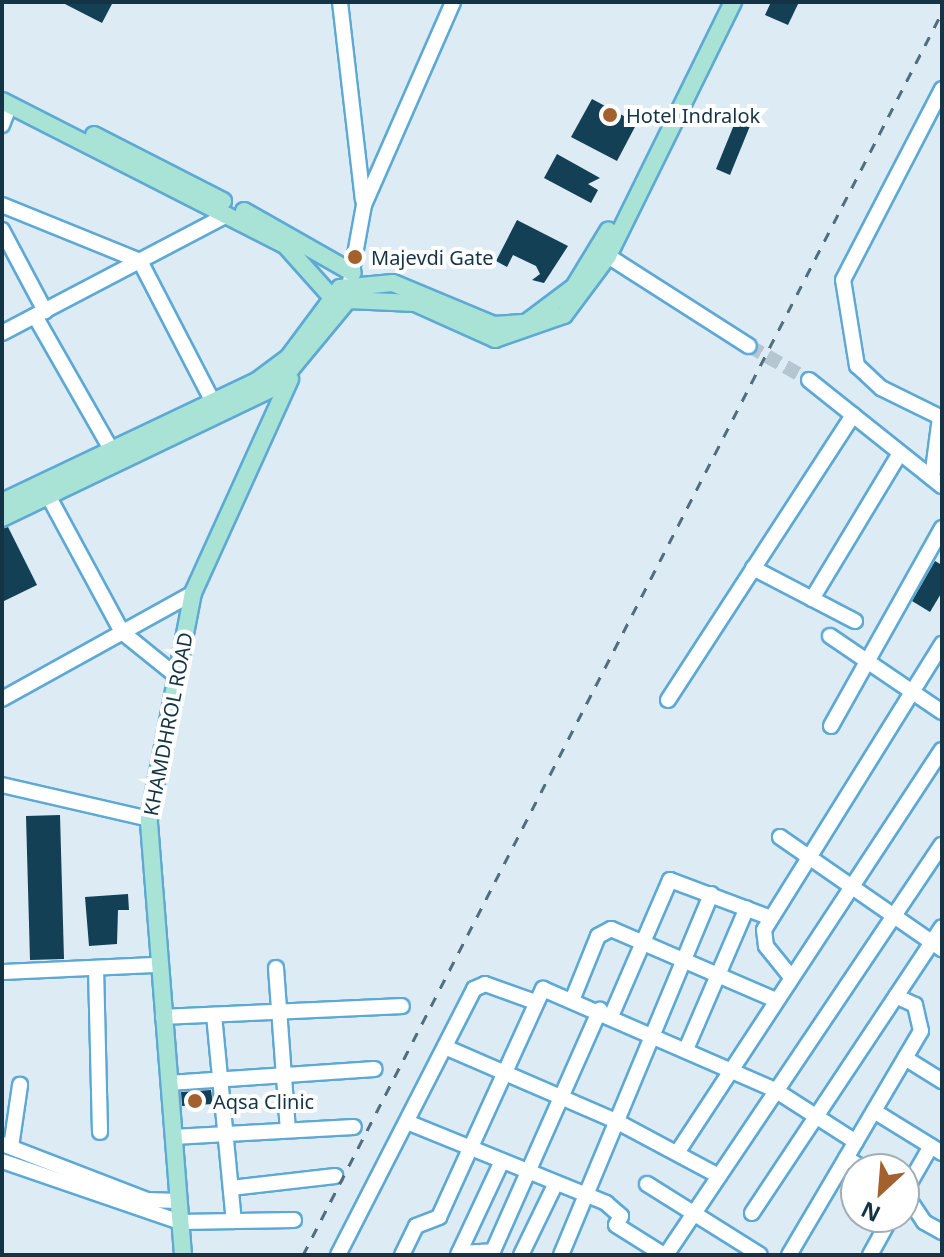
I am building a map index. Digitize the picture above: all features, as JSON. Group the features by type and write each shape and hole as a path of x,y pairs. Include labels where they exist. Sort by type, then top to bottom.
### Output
{"main road":[{"path":"2,518 111,449 213,402 288,358 344,291 405,286 494,325 526,323 552,308 590,264 723,2"},
{"path":"5,99 292,250 344,291 387,297 495,339 517,337 564,315 608,256 733,2"},
{"path":"5,99 297,237 344,291"},
{"path":"2,502 45,490 290,378 344,291"},
{"name":"KHAMDHROL ROAD","path":"183,1255 149,819 179,678 193,593 290,378 288,358"}],"street":[{"path":"340,2 364,205"},
{"path":"344,291 364,205 453,2"},
{"path":"937,482 941,416 881,388 857,366 843,280 942,89"},
{"path":"2,125 5,99"},
{"path":"2,205 140,261 213,402"},
{"path":"2,333 227,215"},
{"path":"2,230 40,313 111,449"},
{"path":"608,256 749,346"},
{"path":"809,380 937,482"},
{"path":"668,700 853,415"},
{"path":"812,599 900,453"},
{"path":"45,490 122,632 179,678"},
{"path":"831,726 871,665 936,553 942,528"},
{"path":"753,568 855,621"},
{"path":"2,699 193,593"},
{"path":"830,636 942,712"},
{"path":"791,977 763,937 771,918 910,690 942,644"},
{"path":"677,1153 850,885 942,750"},
{"path":"2,785 149,819"},
{"path":"780,837 937,946"},
{"path":"407,1122 606,1203 621,1216 616,1225 665,1255 891,914 942,845"},
{"path":"458,1254 493,1251 562,1097 642,942 670,880 771,918"},
{"path":"561,1255 614,1120 711,894"},
{"path":"687,1047 747,908"},
{"path":"752,1213 896,996 937,946 942,927"},
{"path":"573,998 603,930 642,942 776,1000"},
{"path":"2,972 158,965"},
{"path":"96,968 100,1132"},
{"path":"276,968 288,1130"},
{"path":"338,1255 478,986 535,1002"},
{"path":"402,1255 418,1224 439,1217 543,989 654,1031 775,1090 856,1142"},
{"path":"849,1153 921,1031 915,1005 896,996"},
{"path":"163,1017 402,1006"},
{"path":"214,1015 225,1079 234,1221"},
{"path":"445,1047 614,1120 719,1176"},
{"path":"905,1058 942,1081"},
{"path":"169,1083 375,1069"},
{"path":"20,1085 7,1146 147,1200 178,1201"},
{"path":"874,1111 936,1149 920,1171"},
{"path":"173,1137 354,1127"},
{"path":"2,1161 180,1222 294,1220"},
{"path":"458,1254 502,1161"},
{"path":"789,1255 840,1168"},
{"path":"231,1188 335,1176"},
{"path":"521,1255 556,1183"},
{"path":"647,1184 760,1255"},
{"path":"920,1216 942,1232"},
{"path":"870,1255 882,1233"}],"building":[{"path":"61,2 113,2 102,23"},
{"path":"771,2 799,2 788,25 765,15"},
{"path":"592,99 637,123 617,161 571,137"},
{"path":"738,115 752,121 730,175 716,169"},
{"path":"557,154 600,178 588,184 598,190 591,203 544,178"},
{"path":"517,220 568,246 544,283 532,280 540,274 536,266 513,255 507,267 496,261"},
{"path":"8,527 37,585 2,602 2,529"},
{"path":"935,561 942,565 942,592 930,612 912,601"},
{"path":"60,815 64,959 30,960 26,816"},
{"path":"128,894 129,910 118,910 117,944 89,946 85,897"},
{"path":"211,1090 213,1104 182,1106 181,1092"}],"tunnel":[{"path":"749,346 809,380"}],"railway":[{"path":"303,1255 942,12"}],"place":[{"name":"Hotel Indralok","path":"610,115"},
{"name":"Majevdi Gate","path":"355,257"},
{"name":"Aqsa Clinic","path":"195,1101"}]}
